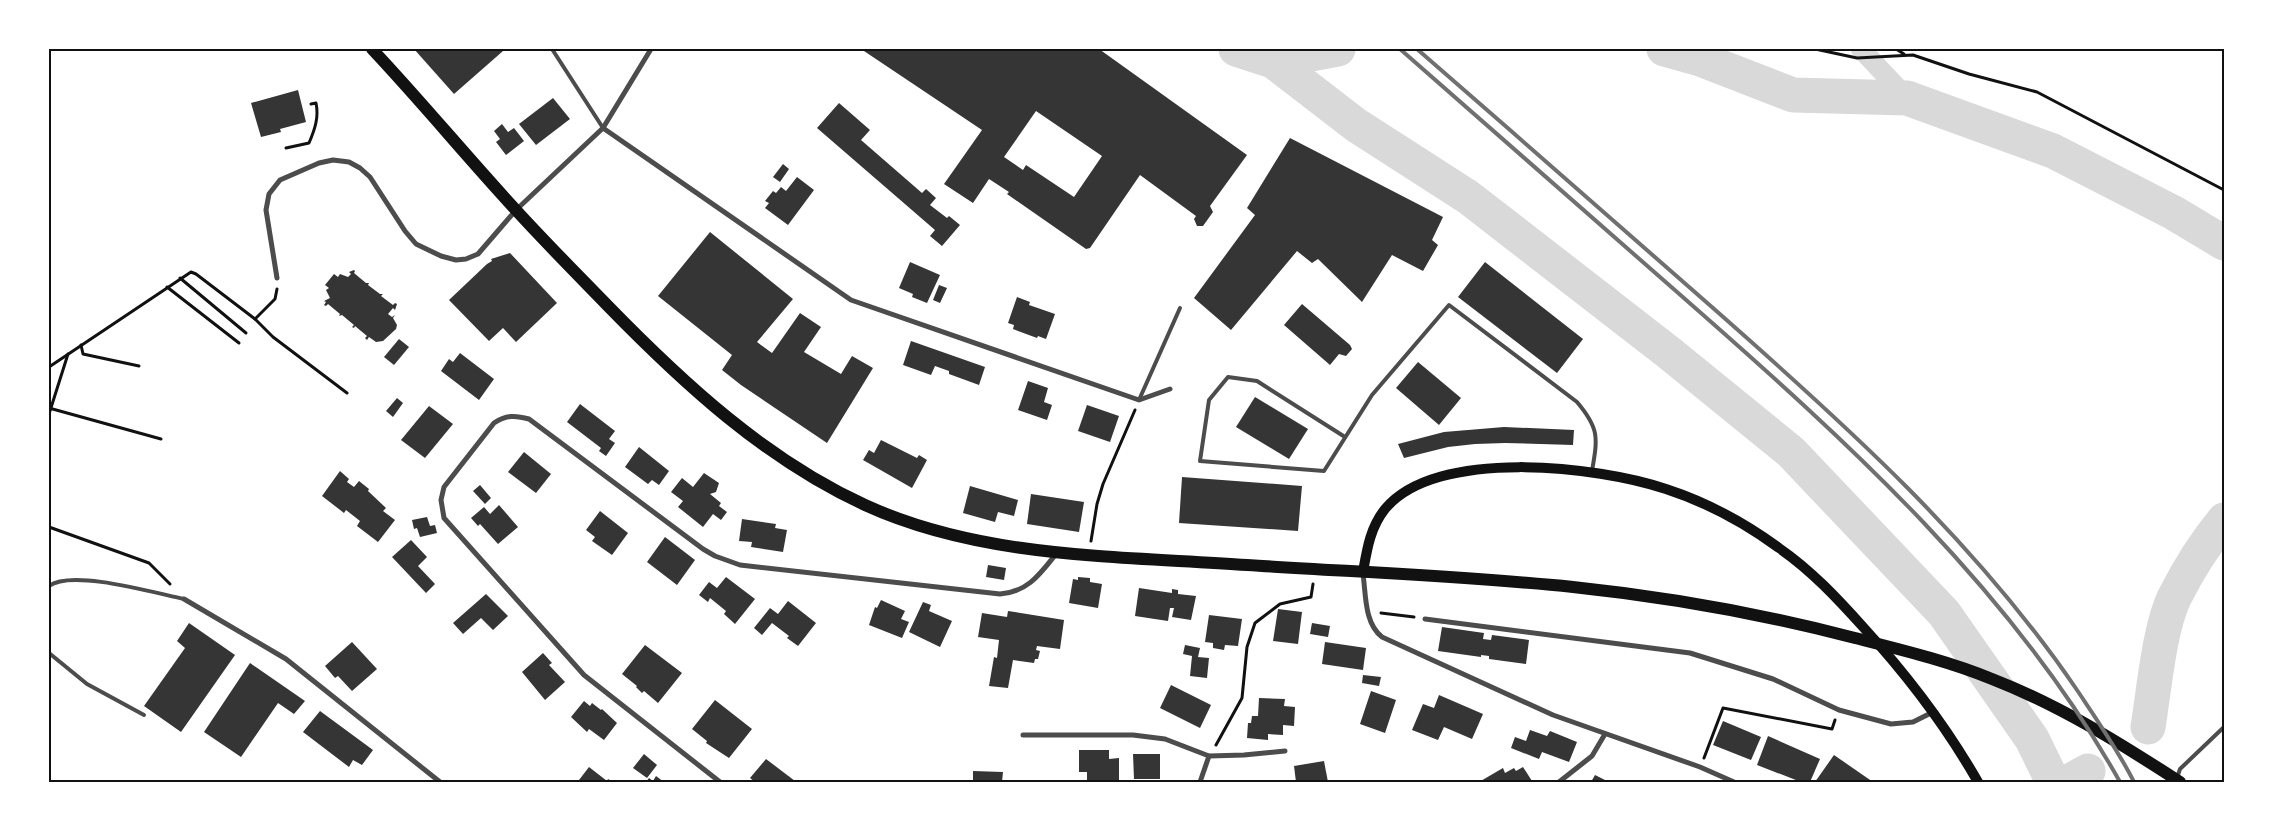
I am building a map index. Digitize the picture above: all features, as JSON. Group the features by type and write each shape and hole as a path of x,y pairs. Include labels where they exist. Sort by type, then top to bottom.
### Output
{"main road":[{"path":"372,49 516,210 661,360 709,404 764,444 810,475 859,502 934,530 1009,546 1090,554 1575,588 1680,602 1793,622 1933,658 1977,673 2052,706 2117,741 2180,782"},
{"path":"1363,572 1370,536 1385,509 1409,489 1464,470 1496,467 1592,473 1638,480 1674,492 1727,515 1779,547 1834,595 1900,668 1934,712 1978,782"}],"street":[{"path":"277,278 266,210 269,194 280,180 319,163 333,160 348,162 360,168 370,177 405,231 416,244 441,256 456,260 466,259 478,254 516,210 603,128 651,49"},
{"path":"603,128 851,300 1139,400 1170,389"},
{"path":"720,782 584,675 444,518 441,500 444,487 494,423 511,415 529,418 703,549 715,556 740,565 1000,594 1018,591 1031,584 1058,551"},
{"path":"1363,572 1372,626 1382,637 1553,715 1700,767 1734,782"},
{"path":"184,599 286,659 440,782"},
{"path":"1425,619 1690,653 1773,679 1839,710 1891,724 1914,722 1934,712"},
{"path":"1023,735 1133,734 1165,739 1209,756 1285,751"},
{"path":"1559,782 1592,756 1605,734"},
{"path":"1200,782 1209,756"}],"lane":[{"path":"552,49 603,128"},
{"path":"1345,437 1257,381 1228,377 1209,400 1200,461 1324,471 1372,395 1449,305 1576,402 1590,417 1595,429 1596,447 1592,473"},
{"path":"1139,400 1180,308"},
{"path":"49,586 56,580 89,580 184,599"},
{"path":"49,653 87,684 144,715"},
{"path":"2176,782 2180,769 2224,727"}],"path":[{"path":"1815,49 1857,58 1905,54"},
{"path":"1896,49 1905,54 1969,74 2037,92 2224,190"},
{"path":"286,148 309,142 317,121 318,110 316,103 311,104"},
{"path":"49,367 191,272 255,319 273,338 347,393"},
{"path":"180,278 246,333"},
{"path":"255,319 275,299 277,278"},
{"path":"167,287 239,343"},
{"path":"81,345 83,354 139,366"},
{"path":"49,414 68,354"},
{"path":"1090,554 1097,504 1103,484 1139,400"},
{"path":"50,408 161,439"},
{"path":"49,527 149,563 184,599"},
{"path":"1209,756 1242,698 1247,647 1255,623 1280,604 1311,597 1315,569"},
{"path":"1368,611 1425,619"},
{"path":"1700,767 1723,708 1832,729"}],"building":[{"path":"414,49 501,49 503,51 454,94"},
{"path":"861,49 1099,49 1247,155 1210,206 1213,212 1203,226 1197,226 1194,219 1196,216 1140,175 1090,248 1086,249 1007,194 1009,192 989,179 973,203 944,184 982,130","holes":["1036,111 1102,156 1074,197 1026,165 1023,170 1004,157"]},
{"path":"298,90 306,122 280,129 281,132 261,137 251,103"},
{"path":"553,98 570,119 536,145 519,124"},
{"path":"839,103 870,130 861,140 922,193 926,189 936,198 930,205 960,225 942,246 930,236 935,230 817,128"},
{"path":"502,124 508,132 514,128 524,141 506,155 496,142 500,139 494,131"},
{"path":"1290,138 1443,217 1432,240 1438,245 1423,271 1392,255 1362,302 1318,259 1312,263 1297,251 1231,330 1194,298 1255,215 1247,208"},
{"path":"783,164 789,169 780,182 773,177"},
{"path":"797,177 814,190 788,225 765,208 769,203 765,201 773,191 776,193 781,187 786,191"},
{"path":"710,232 793,299 757,342 772,353 800,313 821,327 804,352 841,374 852,356 873,368 827,443 722,370 732,355 658,296"},
{"path":"510,253 557,303 516,342 503,328 489,341 449,300 492,261 491,259"},
{"path":"910,262 940,275 927,303 912,297 913,294 899,288"},
{"path":"1485,262 1583,339 1557,373 1458,297"},
{"path":"354,270 354,273 366,283 369,283 368,285 380,294 383,294 381,296 393,305 397,304 395,310 393,308 388,314 392,317 395,315 393,318 397,325 396,329 383,341 376,342 369,337 367,340 365,338 367,336 355,326 354,328 352,327 354,325 342,315 339,316 340,314 328,304 324,305 326,302 324,301 330,298 326,290 329,288 325,285 334,274 338,277 340,274 348,277 351,274 349,272"},
{"path":"939,285 947,288 940,303 933,300"},
{"path":"1017,297 1030,302 1029,305 1055,314 1046,339 1038,336 1037,338 1013,329 1014,325 1008,323"},
{"path":"1302,304 1350,345 1352,349 1346,356 1339,354 1330,365 1284,325"},
{"path":"399,339 409,347 394,365 384,357"},
{"path":"911,341 985,367 979,385 949,374 949,371 935,366 931,375 903,365"},
{"path":"460,353 494,379 479,400 441,371 449,359 453,362"},
{"path":"1418,362 1461,398 1439,425 1396,388"},
{"path":"1028,381 1048,388 1044,402 1052,405 1047,420 1018,410"},
{"path":"1255,397 1308,429 1289,459 1236,427"},
{"path":"397,398 403,403 393,417 386,411"},
{"path":"580,404 615,431 609,439 615,443 606,456 599,451 601,448 567,422"},
{"path":"1087,405 1119,416 1110,442 1078,431"},
{"path":"429,406 453,424 425,458 401,440"},
{"path":"1504,427 1574,430 1573,445 1475,444 1448,447 1404,458 1398,444 1444,432"},
{"path":"881,440 917,458 919,455 927,460 912,488 863,460 869,450 874,453"},
{"path":"639,447 669,471 659,485 652,480 648,484 625,467"},
{"path":"524,452 551,474 536,493 508,472"},
{"path":"340,471 349,479 347,482 354,487 359,481 369,489 368,491 386,508 383,511 395,520 378,542 357,526 360,521 346,510 344,513 322,496"},
{"path":"704,473 719,483 716,492 710,494 721,503 719,506 727,512 721,520 713,514 703,527 678,507 683,501 671,492 682,478 693,487"},
{"path":"1182,477 1302,486 1298,531 1179,523"},
{"path":"480,485 491,498 485,504 473,491"},
{"path":"970,486 1018,500 1014,516 998,512 995,522 963,513"},
{"path":"1031,494 1084,502 1079,532 1027,524"},
{"path":"499,505 518,527 498,544 480,524 478,526 471,518 484,507 490,514"},
{"path":"600,511 628,533 612,555 592,541 595,537 586,530"},
{"path":"427,517 430,526 435,525 437,533 420,537 417,528 414,529 412,520"},
{"path":"742,519 776,524 775,528 787,530 783,552 751,547 752,542 739,541"},
{"path":"665,537 695,560 677,585 647,562"},
{"path":"411,540 427,557 418,566 435,584 426,593 392,557"},
{"path":"988,565 1006,568 1004,580 986,577"},
{"path":"726,577 755,599 735,624 724,614 726,611 710,598 708,602 699,595 709,582 717,588"},
{"path":"1078,577 1090,578 1090,582 1102,584 1098,608 1069,603 1073,579 1078,580"},
{"path":"1139,588 1172,593 1172,589 1178,590 1178,594 1196,596 1191,620 1172,617 1174,608 1170,608 1168,621 1135,616"},
{"path":"486,594 508,616 493,630 481,618 463,634 453,623"},
{"path":"881,600 905,611 901,619 909,622 902,638 869,625 875,607 877,608"},
{"path":"788,601 816,623 798,646 787,638 789,636 772,623 762,635 754,628 770,608 778,614"},
{"path":"923,602 931,605 929,611 952,621 940,647 909,632"},
{"path":"1278,609 1302,612 1298,644 1273,641"},
{"path":"1008,611 1064,620 1060,649 1037,646 1036,650 1040,651 1038,659 1035,659 1034,663 1013,660 1008,688 989,686 994,657 997,658 999,640 978,637 982,613 1007,617"},
{"path":"1209,615 1242,619 1238,646 1225,645 1224,650 1213,648 1213,643 1205,642"},
{"path":"189,623 235,655 181,732 144,706 185,648 177,641"},
{"path":"1312,623 1330,626 1328,637 1310,634"},
{"path":"1442,627 1484,633 1483,639 1491,640 1492,635 1529,640 1526,664 1489,659 1489,656 1481,655 1481,657 1438,651"},
{"path":"352,642 377,669 352,691 338,676 335,678 325,666"},
{"path":"1325,642 1366,648 1363,670 1322,664"},
{"path":"645,645 682,673 658,703 644,691 642,693 637,686 622,674"},
{"path":"1185,645 1200,648 1198,657 1209,658 1207,678 1190,676 1192,656 1183,654"},
{"path":"543,653 552,663 549,665 565,682 545,700 522,672"},
{"path":"250,663 305,701 294,714 278,703 241,757 204,732"},
{"path":"1363,675 1381,677 1379,686 1362,683"},
{"path":"1171,685 1211,705 1200,728 1160,708"},
{"path":"1371,691 1396,700 1385,733 1360,724"},
{"path":"1439,695 1483,714 1472,739 1444,727 1438,740 1412,730 1423,704 1434,708"},
{"path":"1259,698 1285,699 1284,706 1295,707 1294,726 1283,725 1283,735 1268,734 1268,740 1247,738 1248,723 1251,723 1252,716 1258,716"},
{"path":"715,700 752,729 729,758 706,743 707,741 692,729"},
{"path":"584,701 590,706 592,703 602,709 617,723 604,740 589,729 587,732 571,717"},
{"path":"320,711 373,750 362,765 353,760 349,767 303,732"},
{"path":"1723,721 1761,737 1751,760 1713,745"},
{"path":"1530,730 1547,736 1550,731 1577,742 1569,762 1542,752 1539,759 1511,748 1515,737 1526,741"},
{"path":"1768,736 1820,759 1810,782 1801,782 1757,765"},
{"path":"1079,750 1109,750 1109,759 1119,758 1119,781 1087,782 1087,772 1079,772"},
{"path":"644,754 657,765 647,778 633,768"},
{"path":"1133,754 1160,754 1160,779 1134,779"},
{"path":"1834,755 1873,782 1815,782"},
{"path":"766,759 795,781 755,782 750,778"},
{"path":"1324,761 1328,782 1296,782 1294,766"},
{"path":"589,767 607,781 608,779 613,782 581,782 579,780"},
{"path":"1523,767 1532,781 1479,782 1503,768 1505,773 1514,768 1516,771"},
{"path":"973,771 1003,772 1002,782 973,782"},
{"path":"1595,775 1609,782 1591,782"},
{"path":"656,776 664,782 646,782 649,778 653,781"}],"waterway":[{"path":"1236,49 1273,61 1338,49"},
{"path":"1664,49 1700,59 1793,95 1907,98 2053,151 2174,213 2224,243"},
{"path":"1861,49 1907,98"},
{"path":"1273,61 1356,125 1468,197 1668,352 1791,452 1944,613 2032,739 2053,782"},
{"path":"2148,727 2161,643 2169,611 2191,568 2224,520"},
{"path":"2068,782 2088,771"}],"railway":[{"path":"1400,49 1807,408 1924,523 1978,583 2030,646 2077,712 2120,782"},
{"path":"1417,49 1812,396 1953,535 2038,636 2100,724 2134,782"}]}
